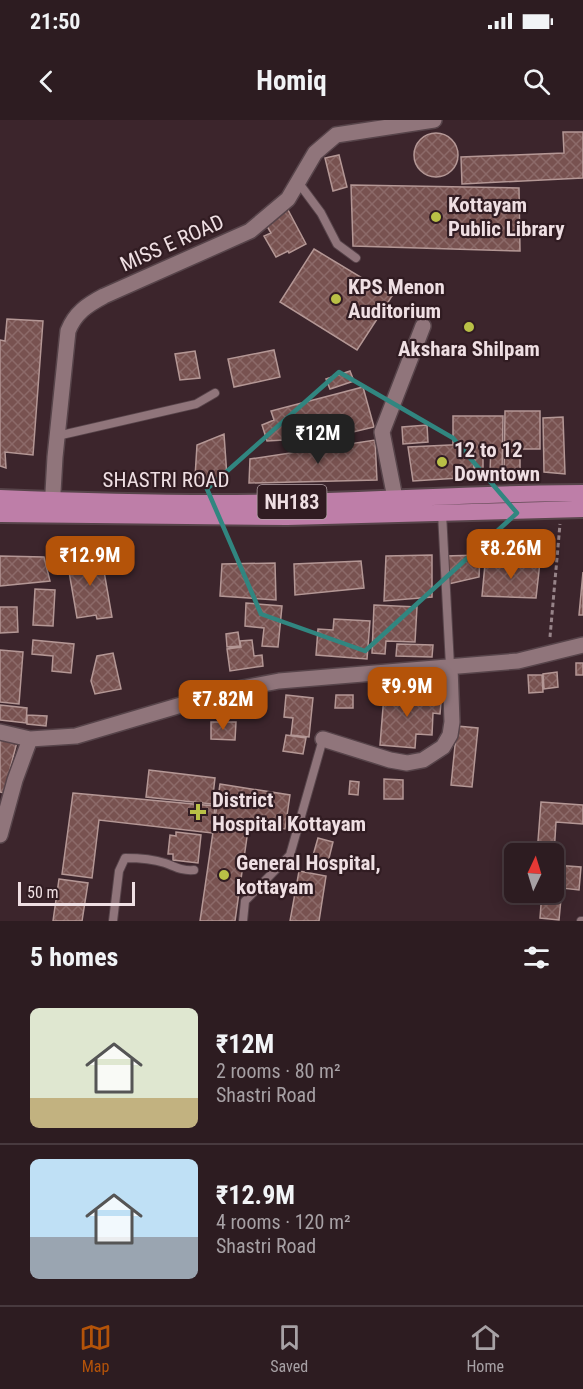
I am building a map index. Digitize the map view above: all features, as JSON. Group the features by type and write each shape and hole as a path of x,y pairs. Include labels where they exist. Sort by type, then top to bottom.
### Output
{"highway":[{"name":"SHASTRI ROAD","path":"0,514 52,508 583,493"},
{"name":"SHASTRI ROAD","path":"0,498 52,508 286,517 583,509"}],"street":[{"path":"332,120 336,135 434,120"},
{"name":"MISS E ROAD","path":"52,508 68,332 72,320 85,306 104,296 250,231 288,199 315,153 336,135"},
{"path":"410,514 395,498 382,432 423,326"},
{"path":"0,732 30,739 76,736 232,690 279,681 518,661 583,645"},
{"path":"323,739 390,760 407,763 423,760 443,747 450,735 452,722 450,666"},
{"path":"0,835 15,780 30,739"}],"lane":[{"path":"298,182 321,213 337,244 356,258"},
{"path":"57,436 196,404 215,393"},
{"path":"442,513 450,666"},
{"path":"243,921 245,901 290,855 323,739"},
{"path":"113,921 118,871 125,858 165,863 178,870 194,870"}],"path":[{"path":"549,654 561,510"}],"highlighted area":[{"path":"339,372 453,438 517,513 365,651 261,614 207,489"}],"building":[{"path":"563,132 583,132 583,178 462,184 461,157 564,153"},
{"path":"436,133 445,134 452,139 457,146 457,164 452,171 445,176 436,177 427,176 420,171 415,164 414,155 415,146 420,139 427,134"},
{"path":"339,155 347,187 333,191 325,158"},
{"name":"Kottayam Public Library","path":"351,185 519,188 520,251 353,246"},
{"path":"287,208 306,244 276,257 264,236 271,233 264,221"},
{"name":"KPS Menon Auditorium","path":"314,249 392,296 357,350 280,302"},
{"path":"7,319 43,321 33,455 5,452 6,468 0,466 0,340 5,341"},
{"path":"274,350 280,377 234,387 228,359"},
{"path":"195,351 200,378 180,380 175,354"},
{"path":"350,371 354,381 330,389 326,379"},
{"path":"363,387 374,427 286,448 284,440 267,441 262,425 274,420 271,411"},
{"path":"505,411 540,411 540,449 520,449 520,474 504,474"},
{"path":"453,416 503,416 502,472 490,472 491,447 483,446 483,469 475,468 474,442 453,444"},
{"path":"563,417 565,474 544,472 543,418"},
{"path":"427,425 428,442 403,444 402,427"},
{"path":"224,434 227,477 222,476 221,481 195,477 197,445"},
{"path":"375,440 377,480 249,483 250,459"},
{"name":"12 to 12 Downtown","path":"471,444 475,477 413,481 408,447"},
{"path":"101,554 112,617 97,619 96,615 77,618 67,560"},
{"path":"432,555 432,597 384,601 386,556"},
{"path":"480,555 479,577 444,585 445,556"},
{"path":"0,556 44,557 50,581 0,586"},
{"path":"361,561 364,588 295,595 294,564"},
{"path":"540,562 536,598 482,596 485,564"},
{"path":"275,563 276,600 220,596 222,564"},
{"path":"583,572 583,615 579,615"},
{"path":"35,589 55,590 53,626 33,625"},
{"path":"246,603 282,606 278,647 262,646 264,628 245,626"},
{"path":"374,605 417,607 415,642 386,641 385,654 372,653"},
{"path":"0,607 17,607 18,632 0,633"},
{"path":"334,619 370,621 367,659 316,655 318,629 333,630"},
{"path":"238,632 240,646 227,647 226,634"},
{"path":"33,640 74,644 71,673 52,671 53,656 32,654"},
{"path":"252,640 254,656 262,655 263,666 230,671 227,649 241,647 240,641"},
{"path":"397,644 433,645 432,657 396,656"},
{"path":"0,650 23,652 19,704 0,702"},
{"path":"113,653 121,689 95,694 91,681 97,656"},
{"path":"576,663 583,663 583,675 576,675"},
{"path":"557,672 558,687 544,689 543,674"},
{"path":"528,675 542,675 543,692 529,693"},
{"path":"411,689 430,691 429,702 441,703 440,714 433,713 432,735 416,734 415,748 380,745 384,695 410,697"},
{"path":"286,695 313,698 309,737 291,735 293,718 284,717"},
{"path":"336,695 353,695 353,708 335,708"},
{"path":"0,705 27,708 26,723 0,720"},
{"path":"27,715 47,716 46,726 27,724"},
{"path":"211,722 236,722 235,740 211,739"},
{"path":"457,726 478,728 472,787 451,785"},
{"path":"286,735 306,738 303,754 283,751"},
{"path":"0,738 17,742 10,769 14,770 8,794 0,792"},
{"path":"149,770 215,778 212,804 146,797"},
{"path":"384,779 403,780 403,799 384,799"},
{"path":"350,781 359,782 358,795 349,794"},
{"name":"General Hospital, kottayam","path":"220,784 290,795 285,829 249,823 235,921 200,921"},
{"path":"73,793 215,806 212,833 99,820 92,878 62,874"},
{"path":"541,802 583,805 583,824 556,822 555,843 538,843"},
{"path":"176,832 201,835 198,863 173,860 173,854 168,854 170,835 176,836"},
{"path":"318,838 333,842 326,870 310,866"},
{"path":"564,866 581,867 579,890 564,888"},
{"path":"299,871 326,876 319,921 290,921"},
{"path":"59,879 88,883 82,921 53,921"},
{"path":"541,903 561,903 559,920 540,918"}],"place":[{"name":"Kottayam Public Library","path":"436,217"},
{"name":"KPS Menon Auditorium","path":"336,299"},
{"name":"Akshara Shilpam","path":"469,327"},
{"name":"12 to 12 Downtown","path":"442,462"},
{"name":"District Hospital Kottayam","path":"198,812"},
{"name":"General Hospital, kottayam","path":"224,875"}]}
